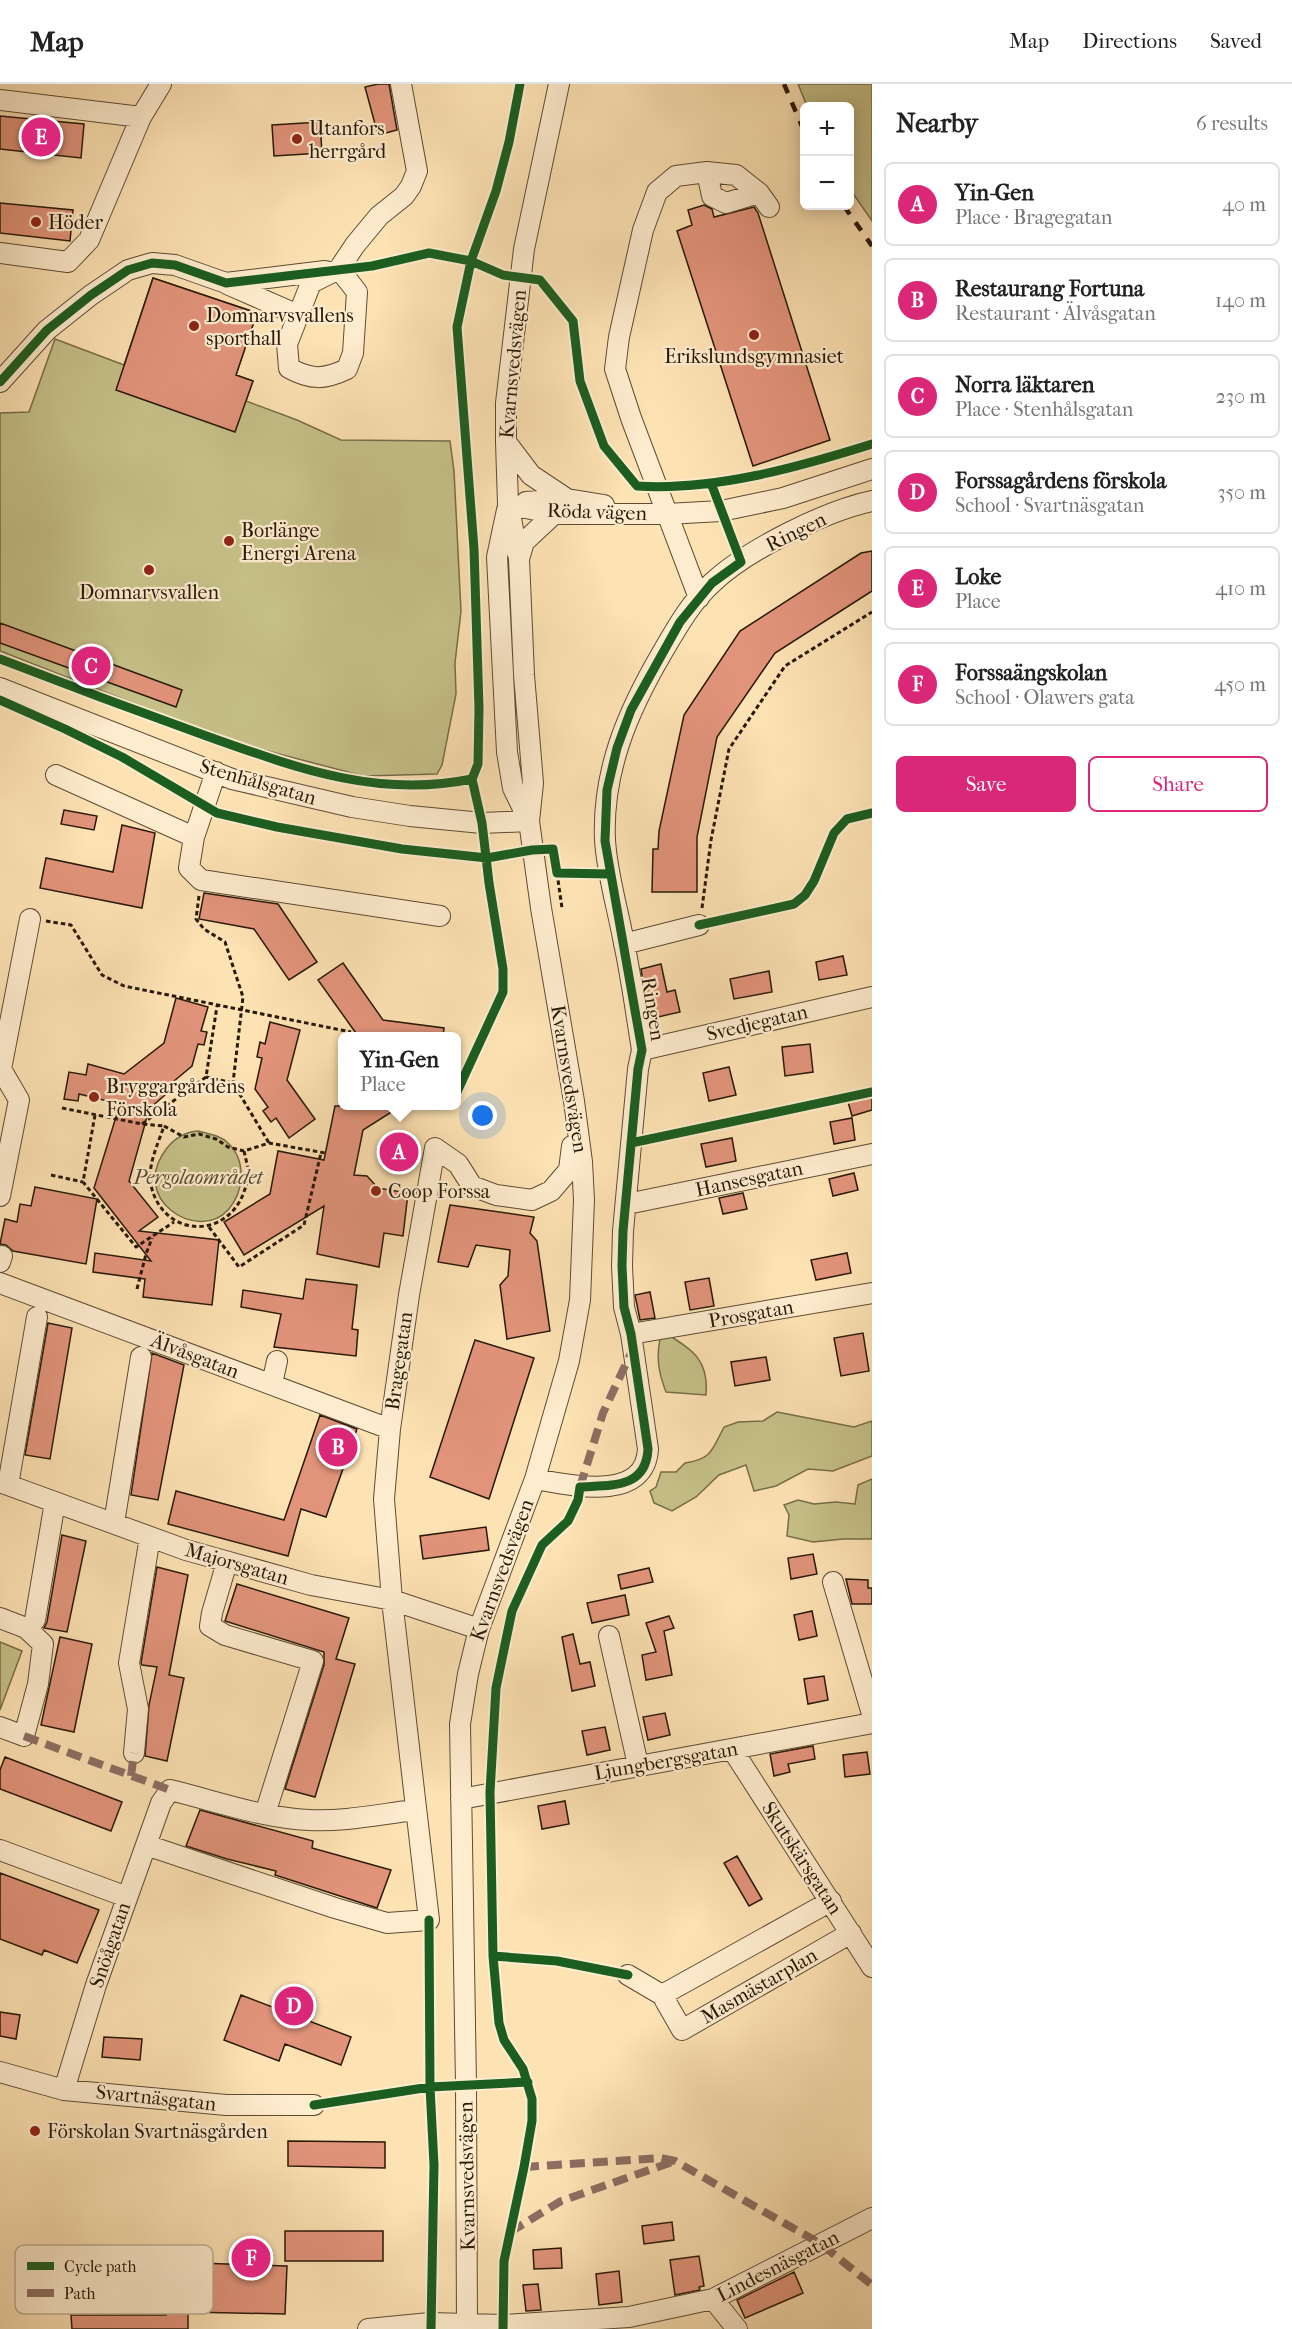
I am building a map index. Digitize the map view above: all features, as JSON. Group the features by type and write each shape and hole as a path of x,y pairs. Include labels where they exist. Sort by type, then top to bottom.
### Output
{"street":[{"path":"0,253 68,262 89,240 141,117 161,84"},
{"path":"339,269 357,292 353,353 347,369 329,377 304,376 289,368 287,344 311,283 339,269 379,216 404,196 417,171 401,84"},
{"name":"Kvarnsvedsvägen","path":"468,2326 467,2107 460,1724 468,1674 479,1629 535,1479 569,1361 580,1300 584,1200 574,1101 541,908 529,820 532,783 519,559 508,504 506,441 506,403 524,249 559,84"},
{"path":"0,100 141,117"},
{"path":"699,598 615,369 619,337 643,230 657,192 676,176 707,172 736,175 764,200 726,202 712,196 707,172"},
{"path":"0,382 47,330 91,295 128,270 152,263 175,265 226,283 298,315"},
{"path":"226,283 339,269"},
{"path":"506,441 531,475 567,499"},
{"name":"Röda vägen","path":"508,504 554,514 667,514 721,511 783,498 872,469"},
{"name":"Röda vägen","path":"508,504 567,499 667,514"},
{"name":"Ringen","path":"535,1479 580,1487 627,1482 638,1476 644,1468 648,1449 631,1334 624,1307 622,1266 623,1231 638,1069 642,1050 605,841 607,790 617,748 638,694 680,622 712,583 763,547 813,522 858,504 872,501"},
{"name":"Kvarnsvedsvägen","path":"508,504 497,557 507,752 513,788 529,820"},
{"path":"519,559 524,542 554,514"},
{"name":"Stenhålsgatan","path":"0,688 232,779 363,809 482,823 529,820"},
{"path":"216,772 194,837 189,868 201,880 440,916"},
{"path":"56,775 194,837"},
{"path":"0,1196 19,1100 1,1069 30,919"},
{"path":"624,944 699,925"},
{"name":"Svedjegatan","path":"642,1050 872,997"},
{"name":"Bragegatan","path":"146,1845 387,1923 429,1920 392,1600 384,1499 390,1429 409,1294 435,1148 458,1164 472,1186 496,1195 532,1200 551,1191 570,1170 574,1101"},
{"name":"Hansesgatan","path":"627,1204 872,1154"},
{"name":"Älvåsgatan","path":"0,1283 390,1429"},
{"name":"Prosgatan","path":"631,1334 872,1293"},
{"path":"4,1484 37,1317"},
{"path":"114,1523 141,1357"},
{"path":"272,1384 277,1361"},
{"name":"Majorsgatan","path":"4,1484 150,1537 227,1562 311,1585 392,1600 479,1629"},
{"path":"34,1620 55,1502"},
{"path":"134,1753 138,1709 129,1663 150,1537"},
{"path":"227,1562 210,1626 225,1635 313,1661 265,1814 320,1820 415,1810"},
{"path":"833,1582 872,1714"},
{"path":"0,1618 26,1628 43,1644 38,1684 24,1736 0,1727"},
{"path":"609,1636 638,1765"},
{"name":"Ljungbergsgatan","path":"461,1799 872,1723"},
{"name":"Skutskärsgatan","path":"732,1749 872,1967"},
{"name":"Snöågatan","path":"64,2090 96,1985 127,1897 161,1803 170,1790 265,1814"},
{"path":"0,1850 127,1897"},
{"name":"Masmästarplan","path":"831,1901 662,1995 682,2030 851,1933"},
{"path":"628,1975 662,1995"},
{"name":"Svartnäsgatan","path":"0,2072 64,2090 226,2105 314,2104"},
{"name":"Lindesnäsgatan","path":"368,2329 430,2323 468,2326 503,2325 629,2317 713,2299 872,2218"},
{"path":"713,2299 737,2329"}],"path":[{"path":"699,925 711,840 729,749 785,666 872,612"},
{"path":"555,861 562,908"},
{"path":"557,873 568,873"},
{"path":"201,880 196,919 204,929 225,942 243,997 233,1083 269,1143"},
{"path":"30,919 71,925 102,975 124,987 351,1032"},
{"path":"142,1124 206,1077 217,1006"},
{"path":"206,1077 233,1083"},
{"path":"62,1108 142,1124 164,1126 184,1137 199,1134 216,1139 228,1147 244,1151 269,1143 323,1153 304,1225 239,1267 209,1227"},
{"path":"83,1182 95,1115"},
{"path":"164,1126 151,1167 151,1185 160,1205 174,1221 190,1227 209,1227 234,1211 248,1180 244,1151"},
{"path":"51,1175 83,1182 136,1248 174,1221"},
{"path":"137,1289 153,1236"}],"green space":[{"path":"798,84 872,84 872,221 854,195 854,102 805,102"},
{"name":"Borlänge Energi Arena","path":"153,278 257,313 236,375 253,381 246,401 341,440 450,441 454,471 461,611 455,663 456,694 442,765 437,774 363,776 260,749 176,720 0,651 0,413 29,412 55,339 124,365"},
{"name":"Pergolaområdet","path":"198,1131 225,1140 234,1150 241,1167 240,1186 228,1210 215,1219 200,1221 185,1218 171,1210 161,1199 155,1184 157,1167 167,1148 181,1136"},
{"path":"667,1334 698,1358 705,1374 706,1395 666,1392 660,1373 658,1353 660,1339"},
{"path":"777,1412 854,1427 872,1421 872,1456 833,1471 808,1469 776,1486 754,1491 746,1465 719,1475 696,1497 672,1511 654,1503 650,1491 656,1487 661,1472 676,1472 685,1463 706,1456 714,1447 724,1427 738,1422 763,1421"},
{"path":"872,1479 872,1539 813,1542 787,1536 789,1515 784,1505 798,1500 814,1504 836,1502 855,1504 858,1485"},
{"path":"0,1642 22,1651 0,1710"}],"building":[{"path":"389,84 397,130 378,135 365,87"},
{"path":"0,116 84,124 81,158 0,149"},
{"name":"Utanfors herrgård","path":"320,122 322,153 274,156 272,125"},
{"name":"Höder","path":"0,203 73,210 70,241 0,233"},
{"name":"Erikslundsgymnasiet","path":"704,205 712,209 714,217 754,207 758,213 830,440 753,466 677,231 692,225 688,210"},
{"path":"153,278 257,313 236,375 253,381 235,432 116,390"},
{"path":"872,551 872,591 775,653 717,737 697,837 697,892 652,892 653,849 658,849 659,831 684,715 740,631 861,553"},
{"path":"0,623 182,690 176,707 0,643"},
{"path":"64,810 97,816 94,830 61,824"},
{"path":"122,825 155,833 142,908 40,888 46,858 113,872"},
{"path":"204,893 278,904 317,962 289,980 254,929 199,919"},
{"path":"843,956 847,975 819,980 816,962"},
{"path":"343,963 383,1020 444,1028 444,1032 355,1032 318,980"},
{"path":"661,964 667,992 675,990 680,1012 649,1019 641,969"},
{"path":"769,971 772,992 734,999 730,979"},
{"path":"176,998 208,1007 201,1031 207,1032 204,1045 198,1044 192,1066 168,1086 171,1090 144,1113 147,1117 129,1181 158,1217 139,1231 219,1240 212,1305 143,1297 145,1279 93,1272 95,1253 151,1261 94,1188 120,1104 79,1094 78,1101 64,1099 69,1072 86,1075 88,1064 124,1074 164,1043"},
{"path":"270,1022 300,1030 287,1080 315,1119 289,1138 276,1118 271,1122 263,1111 268,1107 255,1089 262,1058 257,1057 260,1042 265,1044"},
{"path":"810,1044 813,1072 785,1076 782,1047"},
{"path":"729,1067 736,1095 709,1101 703,1073"},
{"path":"872,1096 872,1110 852,1116 848,1102"},
{"path":"335,1106 338,1106 338,1110 395,1110 363,1130 354,1175 367,1176 378,1188 408,1193 403,1236 384,1233 379,1267 317,1254 324,1206 244,1255 224,1222 270,1194 278,1151 324,1160"},
{"path":"852,1118 855,1140 834,1144 830,1122"},
{"path":"732,1138 736,1161 706,1167 701,1144"},
{"path":"854,1173 858,1190 833,1196 829,1179"},
{"path":"35,1187 97,1199 86,1264 13,1251 6,1245 0,1244 5,1219 17,1222 20,1204 31,1206"},
{"path":"743,1193 747,1209 723,1214 719,1198"},
{"path":"450,1205 534,1217 530,1233 537,1241 550,1331 507,1339 500,1285 508,1276 510,1250 476,1245 468,1267 438,1262"},
{"path":"847,1253 851,1273 816,1280 811,1260"},
{"path":"709,1278 714,1306 690,1310 685,1282"},
{"path":"306,1279 357,1285 352,1329 358,1330 356,1356 274,1347 281,1314 241,1307 243,1290 303,1299"},
{"path":"650,1292 655,1318 640,1320 635,1295"},
{"path":"48,1323 72,1328 50,1459 25,1455"},
{"path":"863,1333 869,1371 841,1376 834,1338"},
{"path":"475,1340 534,1358 489,1499 430,1477"},
{"path":"152,1353 184,1365 158,1500 131,1495"},
{"path":"766,1357 770,1380 735,1386 731,1362"},
{"path":"320,1415 357,1429 326,1517 301,1509 288,1556 168,1524 176,1491 284,1520"},
{"path":"486,1527 489,1550 423,1559 420,1536"},
{"path":"62,1535 86,1541 67,1632 44,1628 47,1622"},
{"path":"813,1554 817,1574 791,1579 788,1558"},
{"path":"157,1567 188,1575 169,1675 184,1678 167,1761 145,1756 149,1705 157,1667 141,1663"},
{"path":"649,1568 653,1582 621,1589 618,1575"},
{"path":"846,1579 868,1580 868,1588 872,1588 872,1604 852,1604"},
{"path":"237,1584 349,1618 336,1659 355,1664 315,1797 285,1789 324,1665 324,1652 225,1621"},
{"path":"625,1595 629,1615 592,1623 587,1603"},
{"path":"812,1611 817,1636 799,1640 794,1615"},
{"path":"669,1616 674,1628 664,1631 672,1675 646,1680 642,1655 656,1652 646,1623"},
{"path":"573,1634 580,1664 590,1662 595,1686 572,1691 562,1637"},
{"path":"60,1637 92,1644 74,1732 41,1725"},
{"path":"824,1676 828,1700 808,1704 804,1679"},
{"path":"665,1713 670,1735 648,1740 643,1717"},
{"path":"605,1727 610,1750 587,1755 582,1731"},
{"path":"813,1746 815,1759 788,1764 790,1772 774,1776 770,1754"},
{"path":"867,1752 870,1774 845,1777 843,1755"},
{"path":"5,1757 122,1802 111,1831 0,1789 0,1770"},
{"path":"565,1801 569,1824 542,1829 538,1806"},
{"path":"200,1810 313,1841 312,1848 391,1870 377,1908 275,1875 276,1871 186,1846"},
{"path":"737,1856 762,1899 749,1906 724,1863"},
{"path":"0,1873 99,1910 77,1963 44,1950 42,1955 0,1939"},
{"path":"241,1995 351,2037 341,2065 285,2044 279,2061 224,2040"},
{"path":"0,2012 20,2015 16,2039 0,2036"},
{"path":"104,2037 142,2039 140,2060 102,2057"},
{"path":"288,2141 385,2142 385,2168 288,2166"},
{"path":"672,2222 674,2240 644,2244 642,2226"},
{"path":"285,2231 383,2231 383,2261 285,2261"},
{"path":"561,2248 562,2268 534,2269 533,2250"},
{"path":"699,2256 704,2286 699,2287 700,2290 675,2295 670,2260"},
{"path":"213,2264 287,2266 285,2314 213,2313"},
{"path":"619,2271 622,2302 599,2305 596,2274"},
{"path":"794,2272 803,2293 745,2318 737,2300"},
{"path":"538,2284 541,2310 526,2311 523,2285"},
{"path":"188,2314 188,2329 72,2329 71,2315"}],"railway":[{"path":"784,84 800,122"},
{"path":"847,210 872,246"}],"marked path":[{"path":"580,1487 603,1413 631,1353"},
{"path":"24,1736 170,1790"},
{"path":"131,1776 134,1753"},
{"path":"524,2167 661,2158 675,2161 821,2244 872,2285"},
{"path":"510,2232 561,2201 675,2161"}],"cycle path":[{"path":"461,1083 503,992 503,969 482,823 472,779 478,764 479,708 474,549 457,327 471,261 496,191 509,142 520,84"},
{"path":"0,382 47,330 91,295 128,270 152,263 175,265 226,283 372,266 429,253 471,261 503,275 540,280 573,321 580,381 604,446 637,486 696,485 756,476 872,444"},
{"path":"503,2329 504,2261 532,2121 532,2099 523,2069 504,2040 499,2023 493,1956 490,1792 496,1688 512,1611 542,1545 568,1521 578,1500 580,1487 615,1485 625,1482 641,1472 646,1462 648,1449 631,1334 624,1307 622,1266 623,1231 638,1069 642,1050 605,841 607,790 617,748 631,710 680,622 712,583 741,562 711,483"},
{"path":"0,659 126,707 301,768 367,782 401,785 436,784 472,779"},
{"path":"0,700 122,757 217,813 277,827 402,849 487,858 532,850 553,849 557,873 610,874"},
{"path":"699,925 794,904 805,895 814,881 834,833 847,819 872,813"},
{"path":"631,1143 872,1092"},
{"path":"429,1920 430,2087 434,2165 431,2329"},
{"path":"493,1956 557,1961 628,1975"},
{"path":"314,2105 430,2087 528,2082"}],"place":[{"name":"Loke","path":"41,137"},
{"name":"Utanfors herrgård","path":"297,139"},
{"name":"Höder","path":"36,222"},
{"name":"Domnarvsvallens sporthall","path":"194,326"},
{"name":"Erikslundsgymnasiet","path":"754,335"},
{"name":"Borlänge Energi Arena","path":"229,541"},
{"name":"Domnarvsvallen","path":"149,570"},
{"name":"Norra läktaren","path":"91,666"},
{"name":"Bryggargårdens Förskola","path":"94,1097"},
{"name":"Yin-Gen","path":"399,1152"},
{"name":"Coop Forssa","path":"376,1191"},
{"name":"Restaurang Fortuna","path":"338,1447"},
{"name":"Forssagårdens förskola","path":"294,2006"},
{"name":"Förskolan Svartnäsgården","path":"35,2131"},
{"name":"Forssaängskolan","path":"251,2258"}]}
